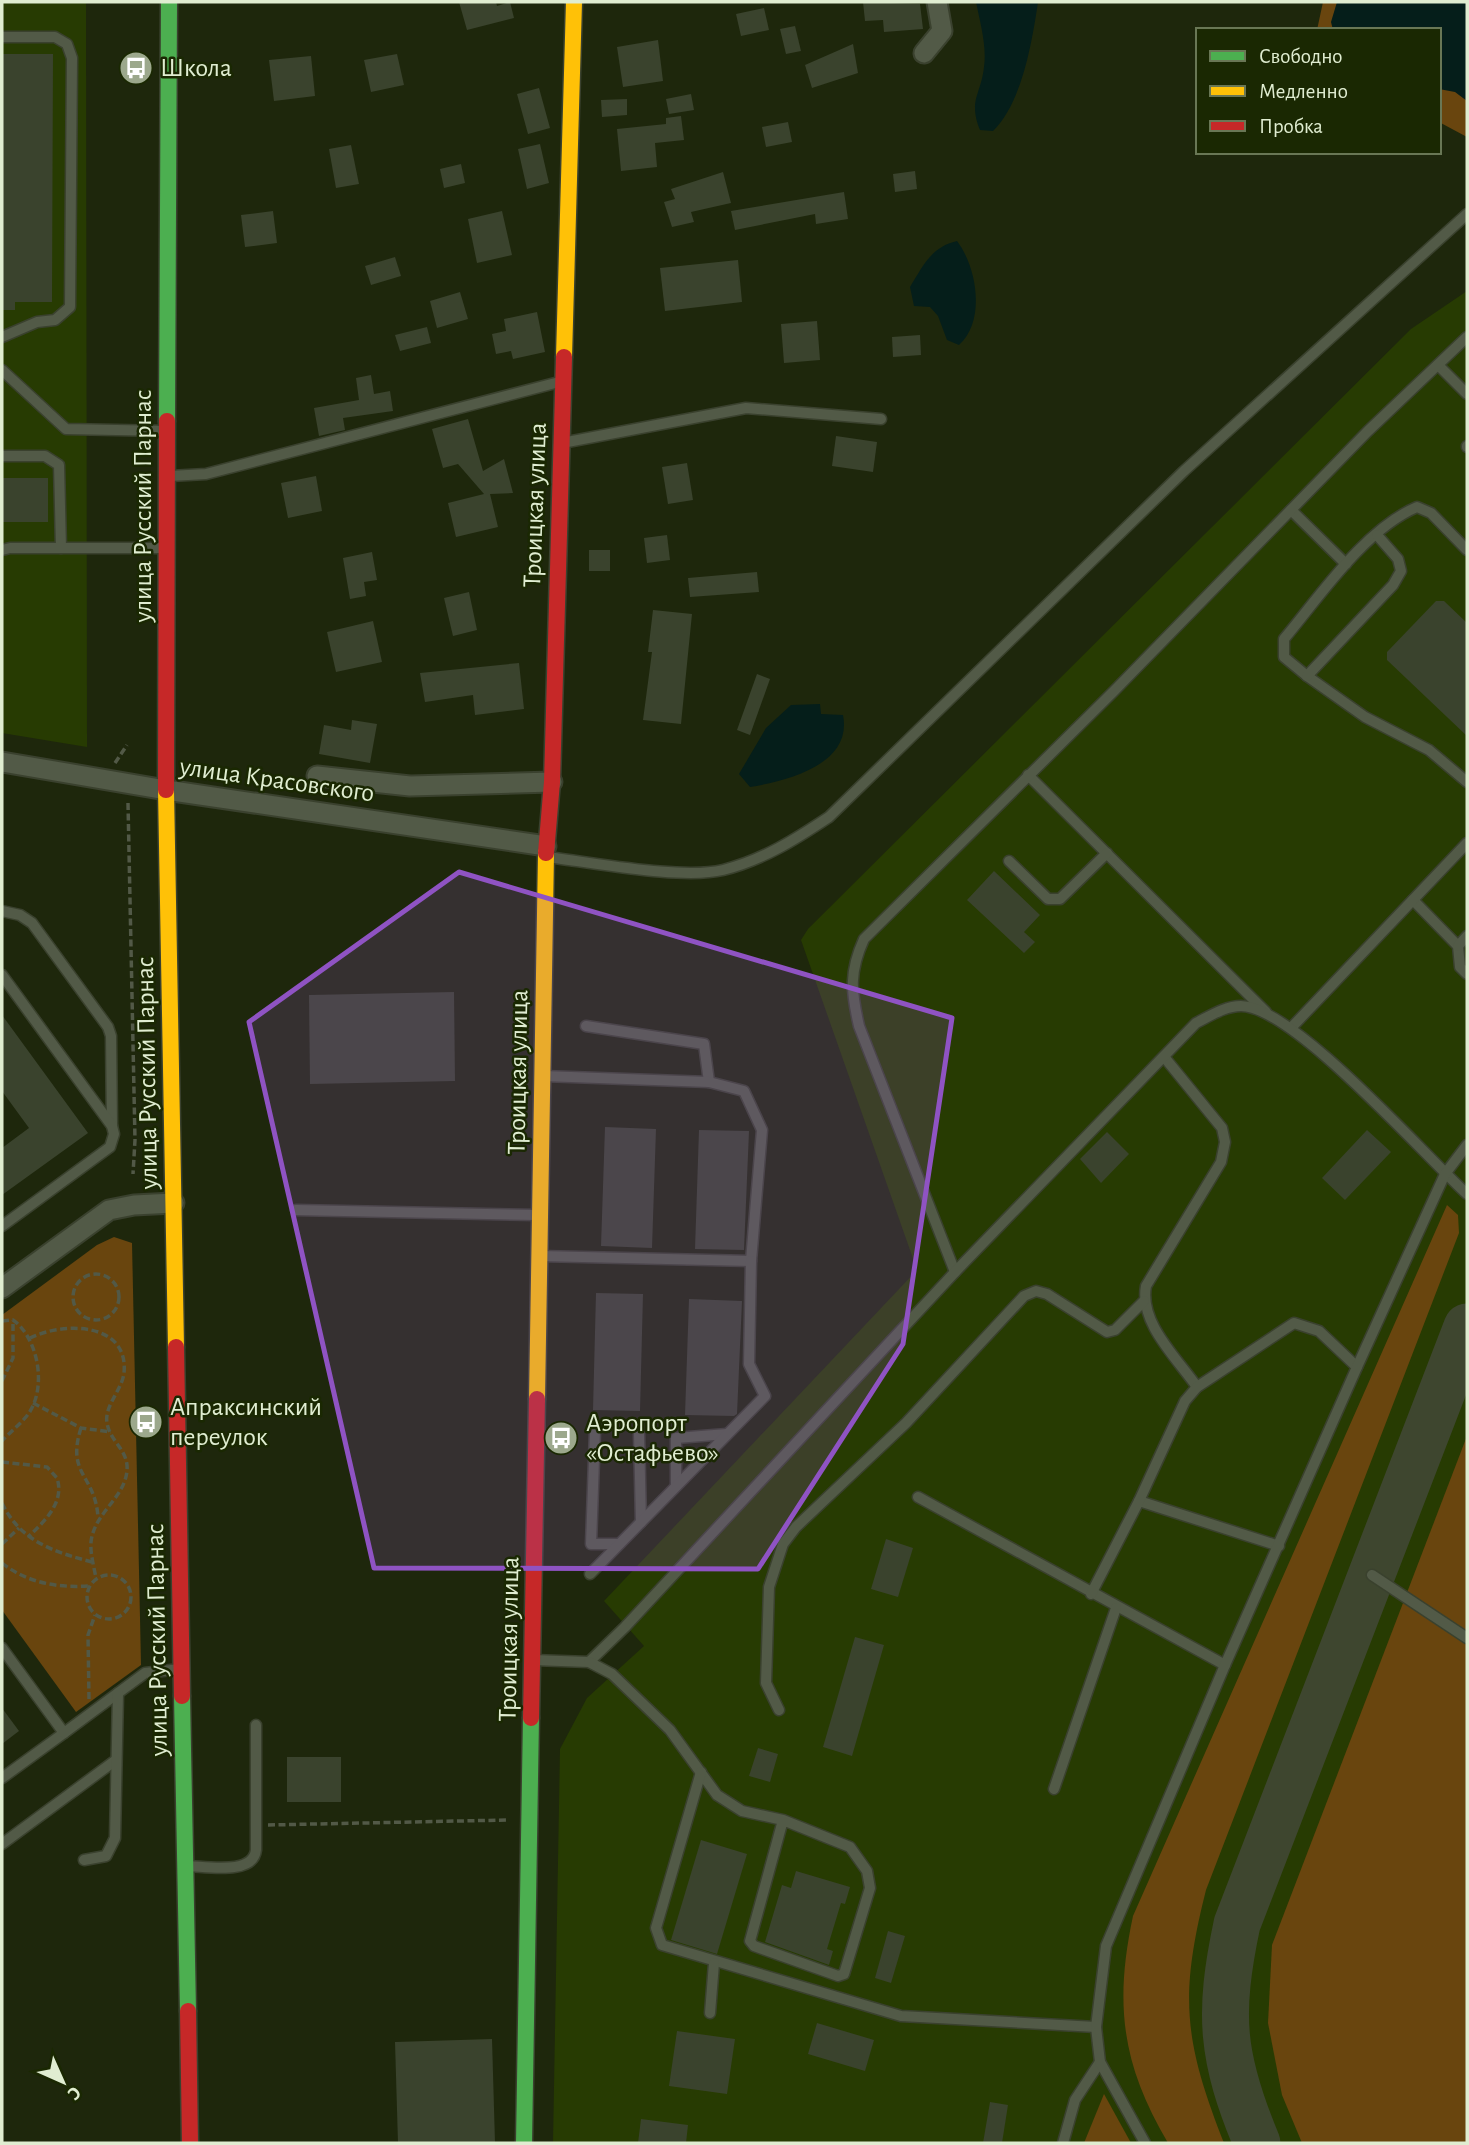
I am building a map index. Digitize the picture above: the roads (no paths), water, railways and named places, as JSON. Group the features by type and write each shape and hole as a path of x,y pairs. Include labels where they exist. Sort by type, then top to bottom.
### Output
{"street":[{"name":"улица Русский Парнас","path":"169,2 166,790 190,2143"},
{"name":"Троицкая улица","path":"524,2143 546,852 552,782 574,2"},
{"path":"924,52 942,31 937,2"},
{"name":"улица Красовского","path":"2,762 546,852"},
{"path":"317,776 410,786 552,782"},
{"path":"2,1288 109,1210 134,1205 174,1203"}],"lane":[{"path":"2,37 55,37 67,44 72,58 70,307 55,320 37,322 2,337"},
{"path":"546,852 668,871 722,870 778,850 829,817 883,769 1184,471 1467,214"},
{"path":"955,1272 859,1026 852,997 853,963 864,939 1467,337"},
{"path":"1438,365 1467,394"},
{"path":"2,370 66,429 168,430"},
{"path":"168,476 206,474 563,381"},
{"path":"561,444 746,408 881,419"},
{"path":"2,456 45,456 59,466 61,548"},
{"path":"1467,550 1431,513 1418,507 1402,513 1346,564 1284,639 1284,657 1307,676 1365,717 1429,750 1467,782"},
{"path":"1291,510 1346,564"},
{"path":"1307,676 1393,585 1401,571 1398,559 1377,535"},
{"path":"2,550 167,548"},
{"path":"1028,775 1266,1012 1291,1028 1351,1081 1467,1195"},
{"path":"1291,1028 1467,843"},
{"path":"1009,861 1048,899 1055,901 1060,900 1107,853"},
{"path":"1413,900 1458,946 1460,968 1467,974"},
{"path":"2,911 20,915 32,923 108,1027 111,1036 114,1134 110,1147 2,1226"},
{"path":"1458,946 1467,936"},
{"path":"2,975 112,1126"},
{"path":"589,1662 625,1627 955,1272 1196,1023 1219,1011 1241,1006 1266,1012"},
{"path":"586,1026 704,1044 709,1082"},
{"path":"1165,1058 1222,1128 1225,1142 1222,1162 1146,1286 1143,1301 1148,1317 1198,1387"},
{"path":"542,1076 709,1082 744,1091 762,1130 751,1261 749,1364 765,1396 590,1574"},
{"path":"1145,2143 1100,2062 1096,2027 1100,1979 1113,1926 1357,1367 1445,1174 1467,1145"},
{"path":"296,1210 541,1215"},
{"path":"540,1256 751,1261"},
{"path":"779,1710 766,1683 769,1587 775,1563 796,1527 906,1423 1024,1296 1036,1291 1048,1294 1107,1332 1115,1330 1143,1301"},
{"path":"1091,1594 1139,1501 1185,1401 1198,1387 1294,1323 1319,1331 1357,1367"},
{"path":"595,1431 591,1544 619,1544"},
{"path":"639,1434 641,1522"},
{"path":"676,1486 676,1438 727,1434"},
{"path":"918,1497 1116,1608 1225,1665"},
{"path":"1139,1501 1279,1546"},
{"path":"1372,1575 1467,1638"},
{"path":"1054,1789 1116,1608"},
{"path":"2,1648 64,1732"},
{"path":"533,1660 589,1662 612,1674 670,1730 718,1796 743,1811 783,1820 850,1847 867,1871 870,1888 844,1974 838,1976 754,1947 750,1941 783,1820"},
{"path":"2,1778 145,1673 182,1669"},
{"path":"84,1860 103,1857 113,1844 118,1693"},
{"path":"185,1866 249,1864 256,1855 256,1725"},
{"path":"2,1844 117,1760"},
{"path":"701,1772 656,1928 656,1937 662,1945 671,1950 901,2016 1096,2027"},
{"path":"710,2012 714,1962"},
{"path":"1063,2143 1075,2100 1100,2062"}],"water":[{"path":"976,2 1038,2 1024,71 1011,105 993,131 980,130 975,111 985,59"},
{"path":"1337,2 1467,2 1467,101 1455,92 1441,89 1441,28 1332,28 1331,22"},
{"path":"957,241 970,265 976,294 973,322 959,345 947,340 938,316 930,307 914,306 910,287 934,253"},
{"path":"820,704 821,714 843,715 843,732 838,746 814,768 798,775 750,787 739,774 766,728 791,705"}],"place":[{"name":"Школа","path":"136,68"},
{"name":"Апраксинский переулок","path":"146,1422"},
{"name":"Аэропорт «Остафьево»","path":"561,1438"}]}
